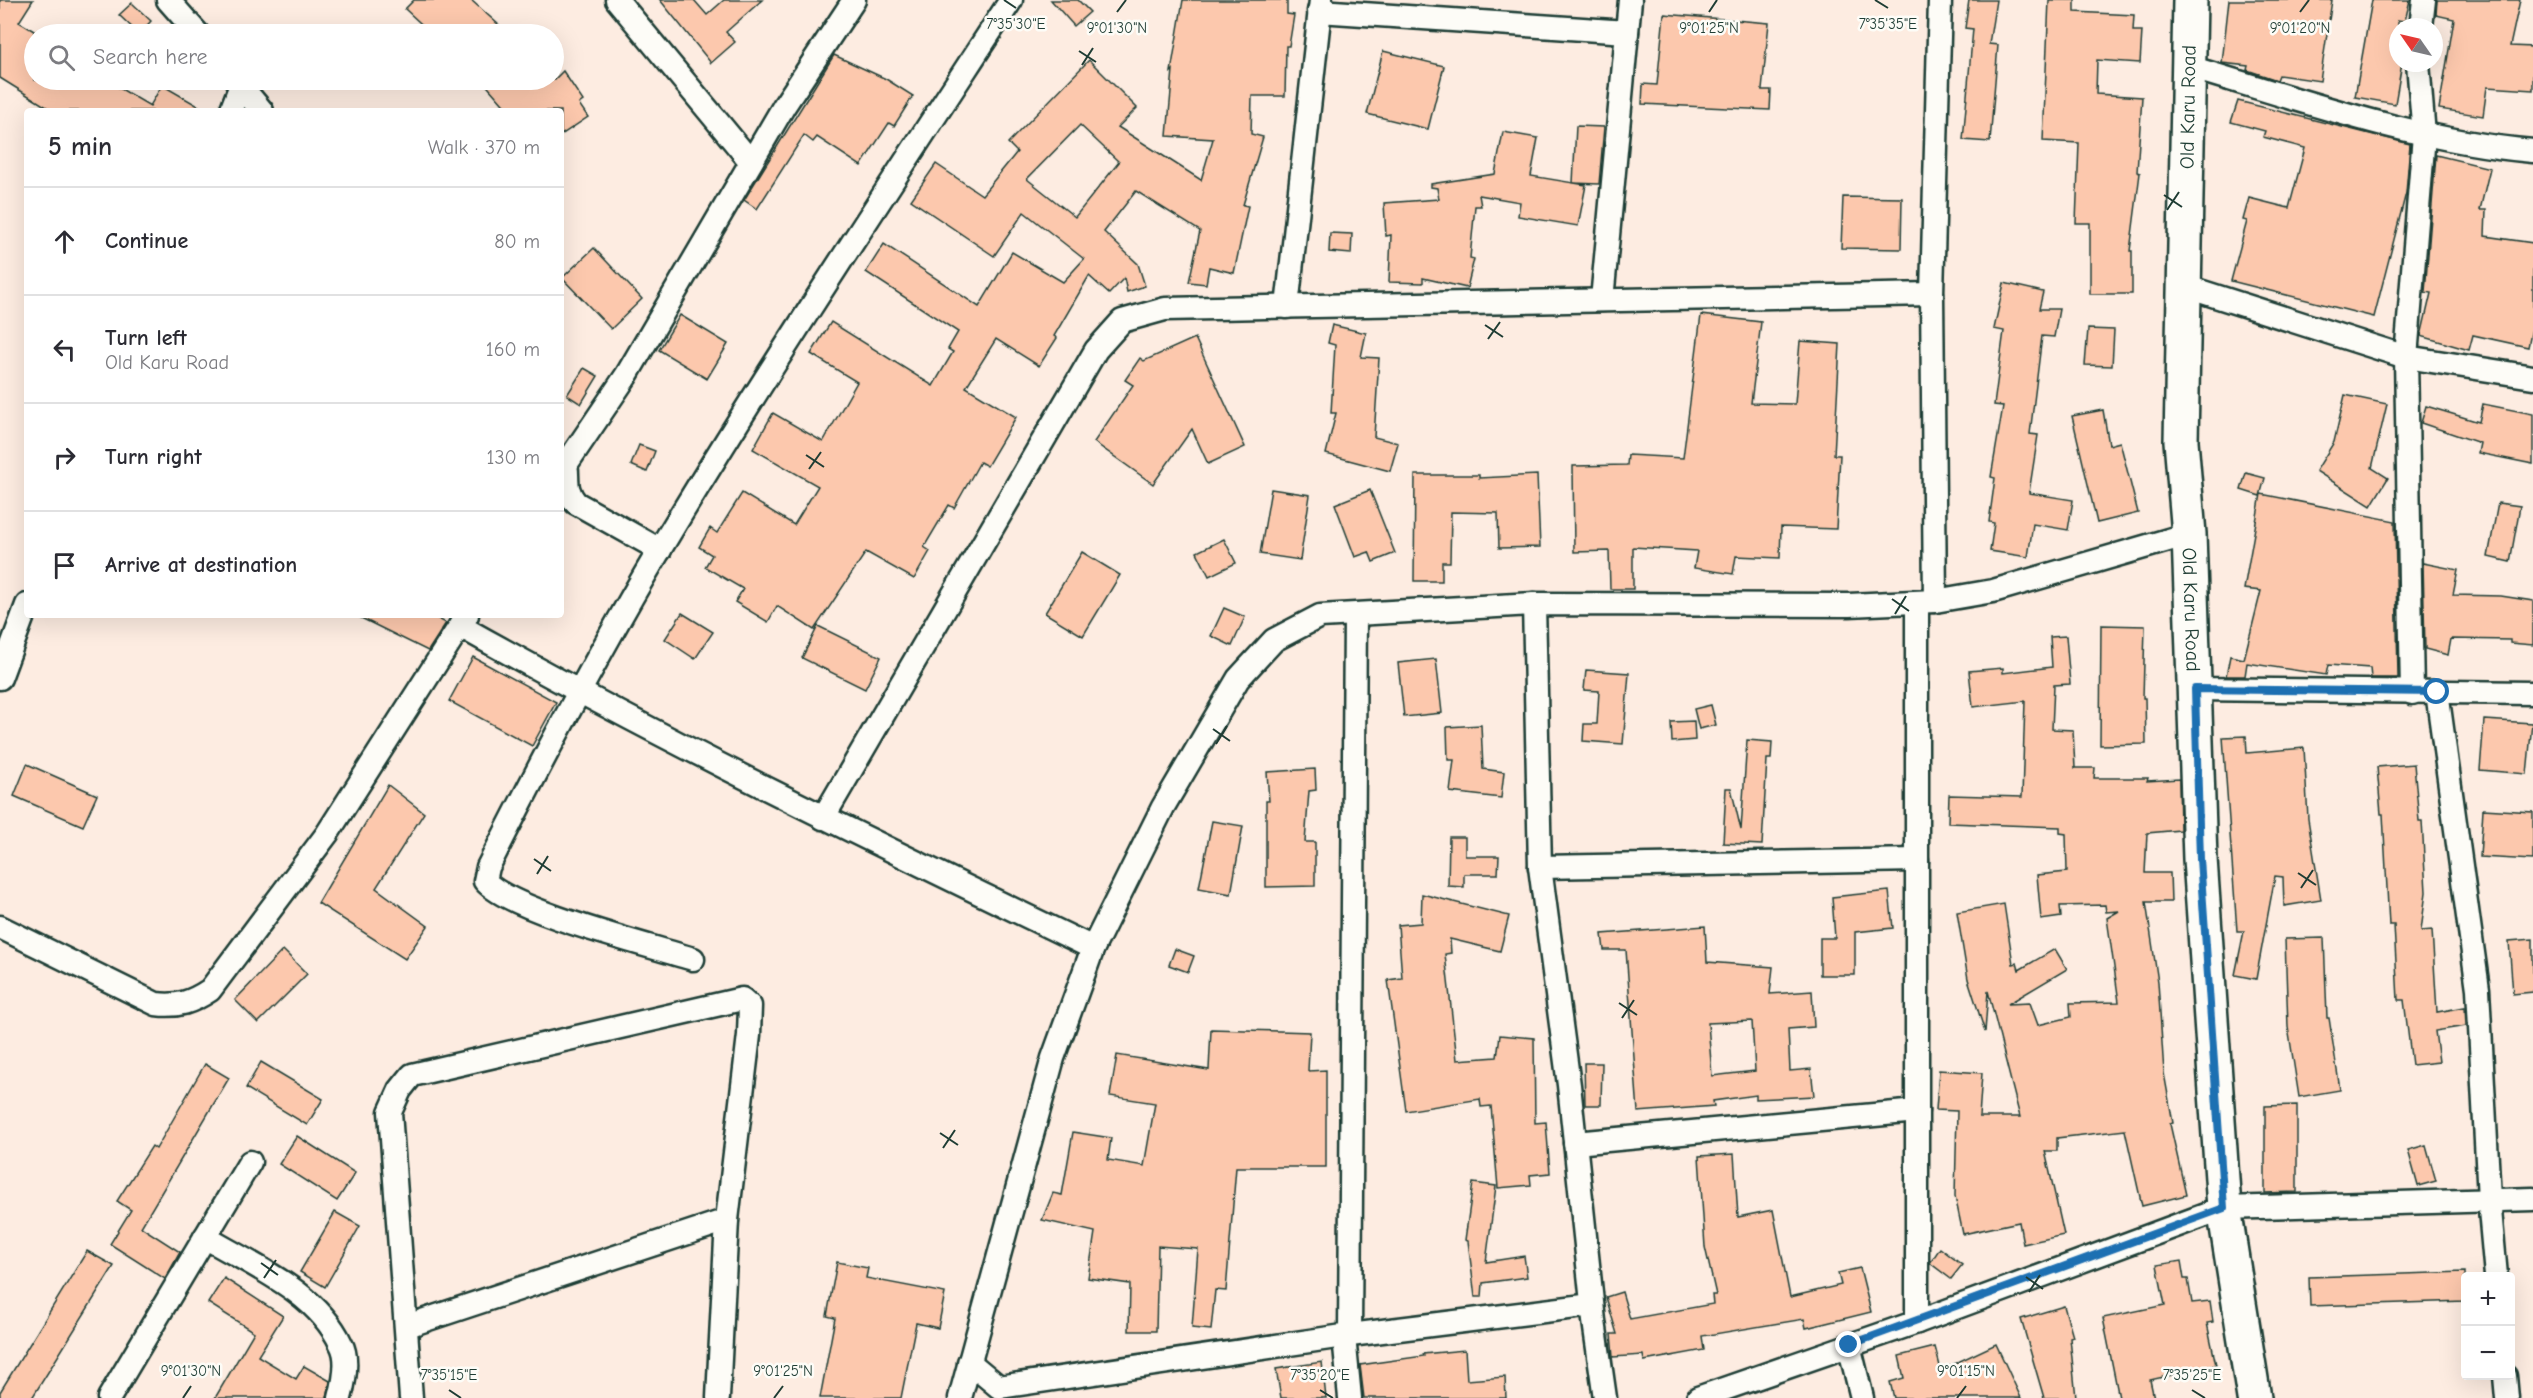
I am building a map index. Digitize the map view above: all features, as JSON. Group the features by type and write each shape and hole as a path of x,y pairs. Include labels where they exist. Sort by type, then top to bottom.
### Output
{"main road":[{"name":"Old Karu Road","path":"2190,0 2181,441 2189,534 2200,859 2224,1208 2254,1398"}],"street":[{"path":"168,0 189,24"},
{"path":"617,0 752,162"},
{"path":"564,464 626,376 784,106 854,0"},
{"path":"693,959 519,904 492,890 485,881 488,867 579,693 660,550 868,218 1011,0"},
{"path":"1602,300 1630,0"},
{"path":"1917,1322 1917,860 1926,602 1940,0"},
{"path":"2422,18 2424,0"},
{"path":"1287,307 1320,5 1627,32"},
{"path":"2188,67 2424,135 2492,148 2533,151"},
{"path":"2412,693 2406,357 2424,135 2419,72"},
{"path":"232,108 236,90"},
{"path":"245,90 260,108"},
{"path":"2184,286 2406,357 2533,376"},
{"path":"823,818 1096,350 1122,321 1165,309 1932,294"},
{"path":"564,472 567,492 576,503 660,550"},
{"path":"960,1398 1053,1059 1093,948 1163,807 1238,679 1274,640 1320,616 1534,604 1850,605 1926,602 1993,591 2189,534"},
{"path":"1534,604 1540,867 1605,1398"},
{"path":"0,678 24,613"},
{"path":"1350,1398 1347,1336 1355,615"},
{"path":"0,927 156,1004 174,1006 192,1001 210,990 327,834 463,620 579,693 823,818 1093,948"},
{"path":"2195,689 2533,693"},
{"path":"2437,692 2478,989 2489,1199 2496,1272"},
{"path":"1540,867 1917,860"},
{"path":"411,1398 390,1112 400,1090 412,1075 742,999 750,1006 749,1035 727,1220 718,1398"},
{"path":"1575,1143 1917,1111"},
{"path":"109,1398 250,1162"},
{"path":"1698,1398 1917,1322 2224,1208 2533,1199"},
{"path":"407,1326 727,1220"},
{"path":"205,1237 312,1303 342,1345 344,1379 340,1398"},
{"path":"969,1362 991,1393 1347,1336 1592,1305"},
{"path":"1849,1345 1862,1398"},
{"path":"2505,1380 2507,1398"}],"building":[{"path":"0,0 33,0 19,22 24,25 24,90 123,90 150,106 159,90 171,90 202,108 48,108 0,78"},
{"path":"414,0 471,0 498,24 421,24 405,9"},
{"path":"660,0 694,0 707,15 724,0 762,0 726,32 735,42 711,63"},
{"path":"1051,0 1078,0 1090,12 1074,26"},
{"path":"1183,0 1287,0 1287,14 1294,15 1289,46 1286,46 1285,96 1252,96 1251,134 1263,137 1243,205 1248,206 1234,273 1209,267 1206,284 1189,282 1200,231 1136,191 1104,232 1138,264 1145,286 1127,292 1124,278 1109,294 1089,276 1054,336 1057,338 1039,366 996,339 966,387 1016,417 987,466 980,462 954,508 949,505 924,547 930,551 914,579 866,552 814,630 777,606 768,622 735,602 743,589 705,567 712,555 699,547 710,528 717,533 742,493 794,525 818,486 753,449 773,413 823,442 857,382 811,354 831,322 933,386 953,352 948,349 958,332 866,272 884,244 979,307 1012,252 1063,282 1084,259 1024,212 994,256 911,200 936,164 982,195 1017,152 1008,143 1089,60 1137,108 1118,127 1201,180 1213,139 1167,136 1173,70 1171,72","holes":["1080,125 1119,162 1075,217 1027,179"]},
{"path":"1969,0 1996,0 1989,44 1998,45 1990,142 1963,140 1973,29 1965,28"},
{"path":"2049,0 2075,0 2075,12 2134,15 2133,31 2142,31 2140,63 2097,60 2096,94 2142,97 2137,172 2140,173 2130,251 2132,251 2132,294 2090,294 2090,223 2076,223 2079,143 2043,141"},
{"path":"2229,0 2332,0 2320,81 2279,75 2277,80 2247,70 2248,66 2222,63"},
{"path":"2372,0 2410,0 2406,18 2389,18 2389,72 2400,72 2395,104 2355,97"},
{"path":"2437,0 2520,0 2510,46 2533,47 2533,90 2487,87 2483,116 2439,109 2454,19 2436,15"},
{"path":"132,3 151,21 148,24 128,24 119,15"},
{"path":"1664,14 1769,23 1762,90 1771,90 1770,110 1642,104 1643,84 1657,85"},
{"path":"1383,51 1444,66 1428,129 1367,114"},
{"path":"834,55 886,79 913,96 894,126 889,123 861,166 817,137 813,142 804,135 757,209 744,200"},
{"path":"564,72 583,101 579,104 588,117 564,133 564,108 506,108 491,90 564,90"},
{"path":"2238,101 2410,144 2406,193 2374,317 2231,281 2247,221 2243,220 2249,198 2289,208 2305,148 2263,137 2265,131 2231,122"},
{"path":"1576,126 1604,127 1599,184 1573,183"},
{"path":"1503,132 1538,138 1531,176 1586,185 1578,226 1518,216 1520,202 1479,195 1481,206 1475,206 1470,258 1474,259 1467,288 1423,278 1423,283 1389,282 1391,235 1386,236 1384,203 1439,199 1437,188 1431,187 1431,184 1495,174"},
{"path":"2436,155 2490,168 2480,210 2486,210 2485,236 2533,243 2533,324 2528,347 2473,335 2469,350 2421,336 2431,293 2425,292"},
{"path":"1843,197 1902,198 1901,249 1841,248"},
{"path":"1330,233 1352,234 1351,254 1329,252"},
{"path":"594,248 642,299 611,329 564,280 564,276"},
{"path":"2004,283 2043,292 2039,309 2059,309 2054,337 2042,336 2030,434 2038,435 2029,493 2073,500 2068,530 2033,524 2028,557 1990,551 1994,523 1989,522 1995,478 1991,477 2003,406 1994,405 2004,331 1994,329"},
{"path":"680,315 728,344 707,379 659,350"},
{"path":"1701,315 1761,322 1751,403 1795,404 1800,341 1840,344 1834,455 1840,455 1836,529 1781,527 1780,558 1736,556 1733,574 1694,568 1697,551 1633,547 1633,589 1610,589 1609,551 1574,552 1573,466 1627,465 1628,455 1683,458"},
{"path":"1332,325 1366,333 1361,357 1379,358 1374,437 1398,443 1390,471 1326,454 1336,413 1331,413 1335,345 1328,343"},
{"path":"2088,329 2114,330 2112,366 2085,365"},
{"path":"1195,338 1245,447 1208,464 1192,429 1153,484 1094,442 1133,385 1125,380 1140,358 1144,361"},
{"path":"584,368 598,376 581,404 567,395"},
{"path":"2345,395 2387,404 2372,468 2388,478 2371,506 2316,471 2334,442"},
{"path":"2483,404 2533,414 2533,464 2478,453 2480,443 2421,423 2426,406 2479,422"},
{"path":"2103,410 2109,445 2120,442 2138,513 2097,523 2072,416"},
{"path":"639,445 655,451 647,472 631,465"},
{"path":"2246,473 2265,478 2260,496 2241,490"},
{"path":"1415,475 1479,475 1479,478 1537,475 1540,547 1499,548 1498,513 1451,512 1450,562 1442,562 1442,581 1414,581"},
{"path":"1271,489 1310,495 1300,560 1260,554"},
{"path":"1370,490 1395,553 1373,562 1369,552 1355,557 1335,504"},
{"path":"2261,494 2395,521 2398,678 2371,678 2370,668 2328,665 2326,675 2247,663 2245,676 2226,676 2230,656 2244,659 2261,591 2244,589"},
{"path":"2498,503 2520,506 2510,562 2488,557"},
{"path":"1224,539 1236,563 1209,576 1197,552"},
{"path":"1082,552 1120,575 1083,636 1045,613"},
{"path":"2423,563 2458,570 2453,595 2501,596 2533,601 2533,645 2510,643 2510,640 2451,639 2448,655 2425,649"},
{"path":"1224,608 1245,617 1232,646 1211,636"},
{"path":"682,613 713,632 695,659 665,639"},
{"path":"361,618 437,618 446,623 428,651"},
{"path":"2101,625 2145,626 2143,698 2145,698 2146,744 2100,745"},
{"path":"818,626 881,657 865,689 802,658"},
{"path":"2066,636 2070,684 2054,685 2052,729 2073,730 2075,768 2095,768 2094,778 2148,778 2147,781 2179,779 2180,830 2147,833 2145,873 2170,873 2171,902 2146,902 2158,982 2164,1073 2173,1123 2170,1124 2186,1195 2142,1206 2125,1130 2057,1138 2057,1151 2045,1151 2064,1235 2023,1244 2019,1222 1963,1234 1955,1196 1957,1111 1936,1110 1939,1070 1982,1073 1979,1117 2020,1117 1988,991 1985,1032 1968,979 1957,912 2004,904 2013,964 2017,963 2019,970 2055,949 2067,969 2008,1004 2030,1003 2038,1025 2071,1017 2070,1003 2119,1002 2107,918 2119,911 2106,912 2105,905 2060,906 2061,917 2041,920 2037,875 2067,872 2066,834 2060,833 2060,827 1948,823 1949,795 2022,797 2025,701 1973,707 1969,671 2003,668 2003,673 2052,667 2050,637"},
{"path":"473,657 556,702 532,746 449,701"},
{"path":"1436,659 1442,713 1404,717 1398,663"},
{"path":"1586,670 1629,673 1623,744 1583,741 1584,724 1597,724 1599,691 1584,690"},
{"path":"1711,705 1716,725 1699,729 1694,709"},
{"path":"2484,720 2532,723 2527,774 2480,770"},
{"path":"1694,721 1695,740 1672,742 1671,722"},
{"path":"1481,725 1483,769 1504,772 1501,798 1450,792 1454,760 1448,760 1447,727"},
{"path":"2246,736 2247,753 2304,748 2308,819 2321,900 2284,906 2283,877 2275,876 2256,979 2235,975 2244,931 2237,931 2223,737"},
{"path":"1747,740 1772,742 1771,759 1767,759 1762,845 1723,843 1726,788 1731,788 1741,830"},
{"path":"27,764 97,795 83,826 14,796"},
{"path":"2414,764 2419,821 2422,821 2426,892 2421,931 2432,930 2437,1012 2465,1007 2466,1026 2435,1031 2439,1062 2412,1065 2404,1000 2398,1000 2394,925 2389,925 2383,814 2381,814 2377,767"},
{"path":"1315,769 1316,790 1309,791 1305,842 1315,842 1315,886 1266,887 1266,801 1269,801 1267,772"},
{"path":"388,785 424,813 376,888 428,926 405,959 318,903"},
{"path":"2483,809 2533,812 2533,860 2480,857"},
{"path":"1212,821 1243,826 1231,894 1199,888"},
{"path":"1449,837 1465,837 1465,856 1499,856 1498,874 1464,874 1464,887 1448,886"},
{"path":"1889,891 1893,928 1855,932 1855,975 1820,975 1820,938 1835,938 1832,897"},
{"path":"1422,894 1509,916 1500,951 1450,939 1451,953 1445,954 1457,1060 1497,1057 1500,1035 1534,1038 1535,1123 1546,1122 1550,1173 1530,1175 1531,1185 1498,1188 1491,1106 1481,1107 1480,1099 1406,1111 1388,980 1402,978 1398,925 1421,923"},
{"path":"1705,926 1707,962 1773,967 1770,994 1812,991 1814,1027 1788,1029 1790,1071 1811,1069 1814,1096 1756,1099 1756,1095 1713,1101 1714,1106 1638,1112 1626,950 1604,950 1602,934","holes":["1752,1021 1755,1071 1712,1076 1708,1023"]},
{"path":"2324,938 2327,1018 2329,1018 2340,1090 2299,1097 2288,1027 2285,939"},
{"path":"2533,939 2533,992 2513,994 2509,941"},
{"path":"1175,949 1194,956 1188,972 1169,965"},
{"path":"283,950 307,974 258,1023 235,1000"},
{"path":"1211,1029 1310,1032 1308,1071 1326,1070 1326,1167 1236,1167 1226,1291 1215,1290 1211,1330 1192,1328 1198,1249 1158,1246 1156,1331 1129,1331 1130,1284 1088,1278 1095,1232 1042,1220 1053,1193 1062,1195 1073,1132 1111,1138 1108,1160 1144,1166 1155,1103 1110,1096 1117,1055 1209,1070"},
{"path":"261,1062 323,1099 307,1125 246,1088"},
{"path":"1584,1063 1602,1063 1601,1105 1585,1105"},
{"path":"205,1064 229,1078 141,1227 180,1252 165,1279 110,1244 131,1210 117,1201 152,1146 156,1149"},
{"path":"2297,1105 2297,1192 2265,1193 2265,1106"},
{"path":"297,1136 355,1173 337,1201 279,1164"},
{"path":"2426,1145 2436,1181 2418,1186 2408,1150"},
{"path":"1734,1154 1738,1217 1773,1210 1790,1297 1841,1285 1838,1273 1860,1268 1871,1312 1806,1328 1804,1319 1702,1336 1704,1350 1644,1361 1643,1355 1613,1357 1611,1334 1617,1334 1606,1297 1622,1292 1630,1319 1713,1304 1712,1295 1716,1295 1705,1247 1699,1156"},
{"path":"1473,1183 1496,1186 1486,1262 1524,1256 1527,1277 1483,1283 1482,1297 1475,1297 1468,1241 1465,1240"},
{"path":"335,1212 360,1226 325,1287 300,1272"},
{"path":"1940,1248 1962,1265 1951,1279 1930,1263"},
{"path":"87,1251 114,1266 32,1398 0,1398 0,1392"},
{"path":"2181,1261 2184,1279 2188,1279 2192,1303 2210,1301 2213,1322 2207,1323 2216,1365 2150,1380 2154,1398 2119,1398 2103,1318 2165,1305 2157,1265"},
{"path":"837,1262 868,1268 866,1278 945,1293 938,1328 916,1323 901,1398 820,1398 835,1318 827,1316"},
{"path":"2461,1272 2461,1301 2310,1306 2309,1277"},
{"path":"224,1278 283,1316 258,1356 296,1379 304,1366 330,1381 327,1398 215,1398 254,1332 208,1303"},
{"path":"2064,1306 2073,1337 2070,1338 2076,1398 2044,1398 2021,1319"},
{"path":"1996,1344 2021,1398 1894,1398 1890,1382 1904,1378 1899,1356 1935,1347 1941,1370"},
{"path":"1465,1350 1467,1380 1505,1377 1506,1398 1364,1398 1360,1365 1424,1356 1423,1354"},
{"path":"1322,1362 1326,1398 1281,1398 1276,1369"}],"route":[{"path":"1849,1345 2224,1208 2200,859 2195,689 2437,692"}]}
